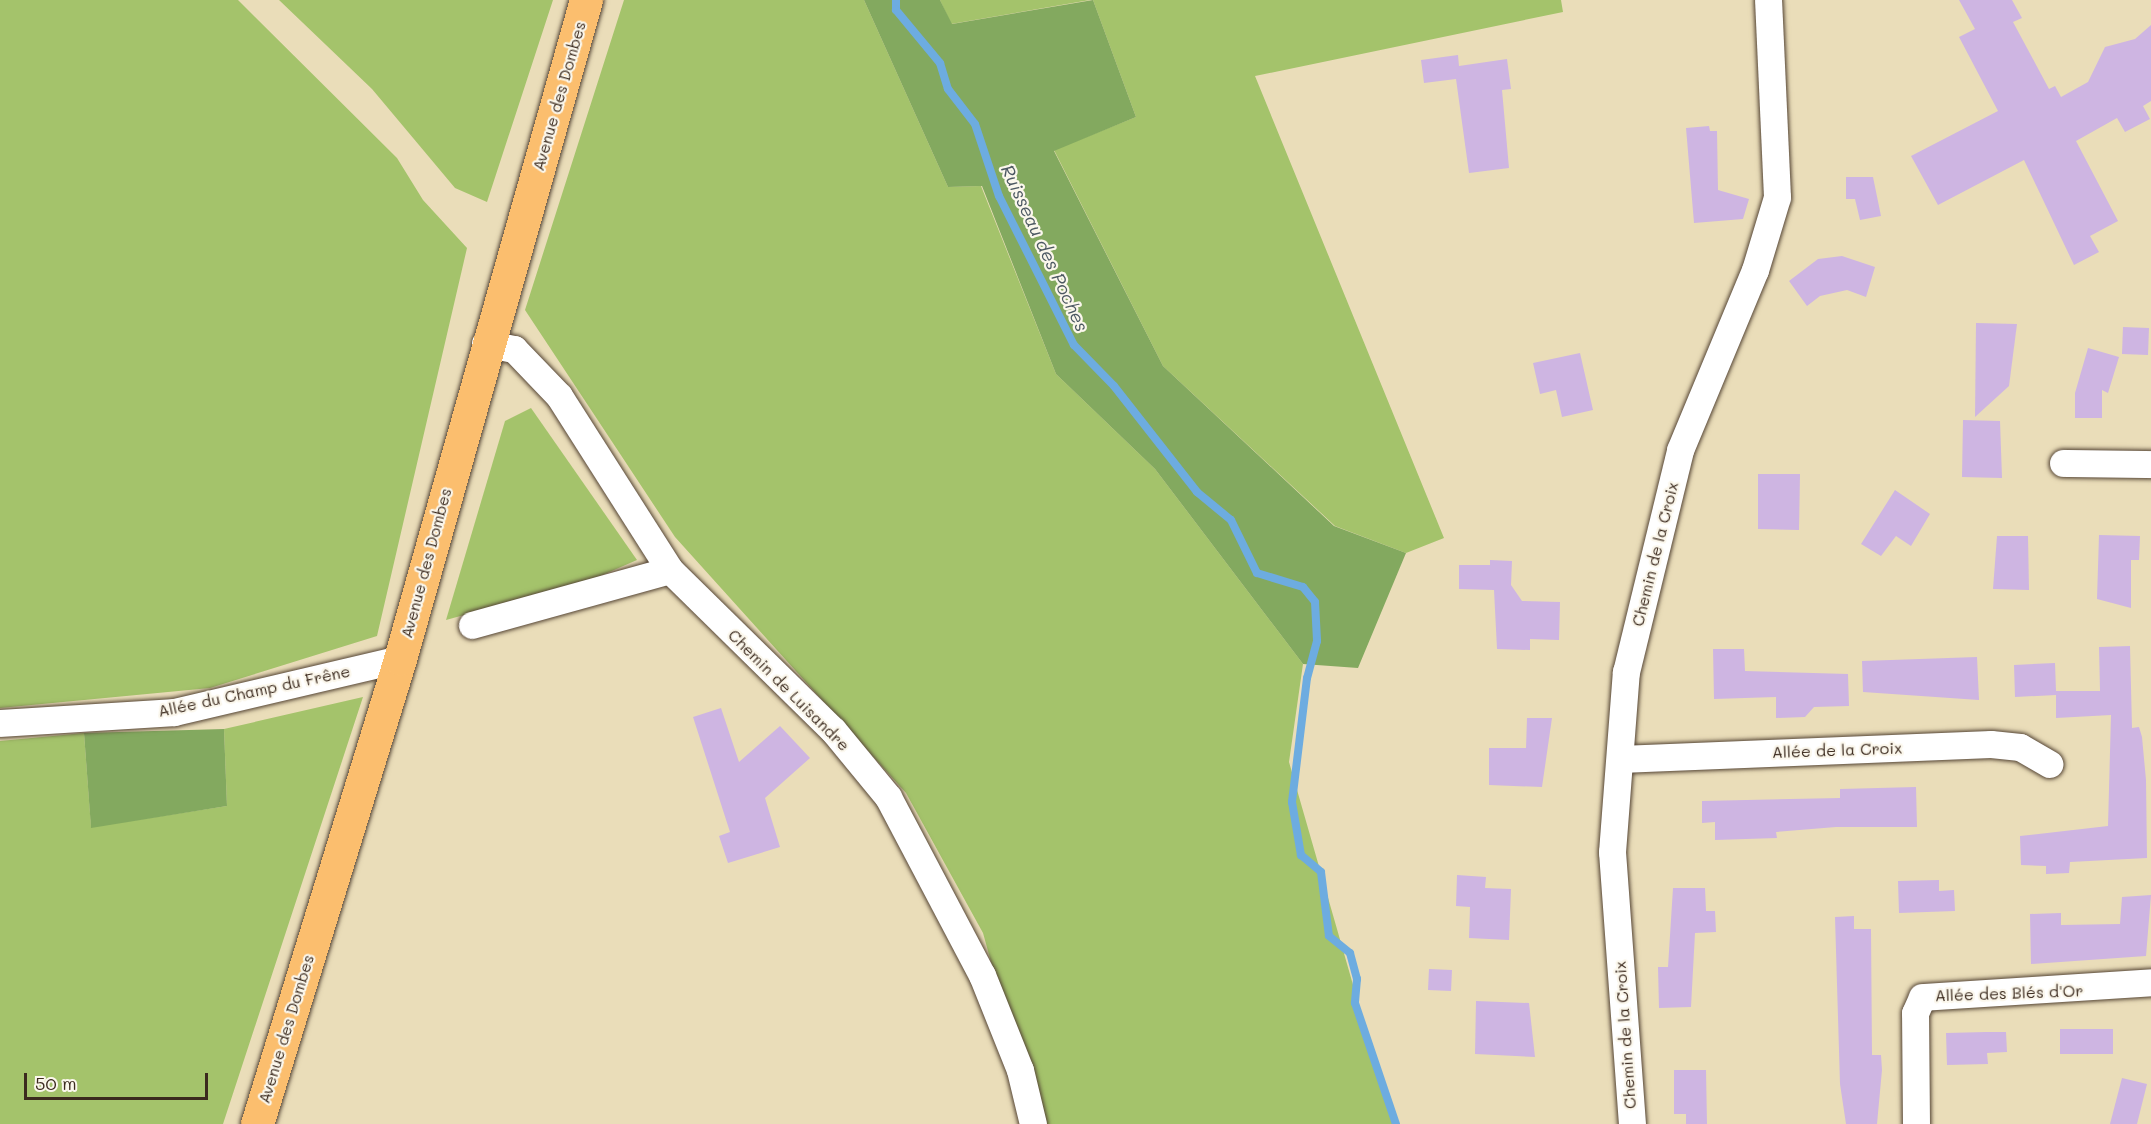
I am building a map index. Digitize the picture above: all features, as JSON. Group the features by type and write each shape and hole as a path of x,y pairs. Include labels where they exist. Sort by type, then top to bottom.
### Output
{"main road":[{"name":"Avenue des Dombes","path":"257,1124 400,659 485,343 586,0"}],"street":[{"name":"Chemin de la Croix","path":"1632,1124 1612,852 1626,672 1680,450 1755,270 1777,197 1768,0"},
{"name":"Chemin de Luisandre","path":"485,343 514,350 559,396 670,570 833,730 888,797 982,975 1020,1070 1033,1124"},
{"path":"2062,463 2151,464"},
{"path":"472,625 670,570"},
{"name":"Allée du Champ du Frêne","path":"0,723 174,712 400,659"},
{"name":"Allée de la Croix","path":"1620,759 1991,744 2020,747 2049,764"},
{"name":"Allée des Blés d'Or","path":"1916,1124 1915,1013 1922,998 2151,982"}],"green space":[{"path":"0,0 238,0 397,158 423,200 467,248 377,636 210,688 0,708"},
{"path":"279,0 553,0 487,202 455,188 372,89"},
{"path":"624,0 864,0 948,187 981,186 1056,374 1155,469 1303,664 1289,762 1393,1124 1036,1124 983,933 906,793 675,537 525,310"},
{"path":"864,0 940,0 952,24 1093,0 1136,117 1054,151 1163,366 1334,526 1406,553 1358,668 1303,664 1155,469 1056,374 982,186 948,187"},
{"path":"940,0 1090,0 951,24"},
{"path":"1093,0 1561,0 1563,12 1255,76 1444,538 1406,553 1335,526 1163,366 1054,150 1136,117"},
{"path":"531,408 637,560 591,580 446,620 505,421"},
{"path":"363,697 223,1124 0,1124 0,741 84,733 91,827 227,806 224,729"},
{"path":"224,729 227,806 91,828 84,733"}],"building":[{"path":"1959,0 2012,0 2022,18 2013,22 2049,89 2055,86 2061,97 2088,82 2105,47 2135,39 2151,25 2151,101 2143,106 2150,119 2125,132 2117,118 2076,141 2118,221 2090,236 2099,252 2074,265 2024,160 1938,205 1911,156 1998,111 1959,37 1975,29"},
{"path":"1458,55 1459,66 1507,59 1511,89 1502,90 1509,168 1469,173 1456,79 1424,83 1421,60"},
{"path":"1709,126 1710,131 1717,131 1718,190 1749,199 1743,219 1694,223 1686,128"},
{"path":"1846,177 1873,177 1881,216 1860,220 1855,199 1846,199"},
{"path":"1842,256 1875,267 1866,297 1847,290 1820,296 1807,306 1789,281 1818,259"},
{"path":"1976,323 2017,324 2009,386 1975,417"},
{"path":"2123,327 2149,328 2148,355 2122,354"},
{"path":"2088,348 2119,357 2108,393 2102,390 2102,418 2075,418 2075,393"},
{"path":"1580,353 1593,410 1562,417 1556,390 1540,394 1533,363"},
{"path":"1963,420 2000,421 2002,478 1962,477"},
{"path":"1758,474 1800,474 1799,530 1758,529"},
{"path":"1895,490 1930,514 1911,546 1896,536 1881,556 1861,544"},
{"path":"2099,535 2140,536 2139,560 2131,560 2131,608 2097,599"},
{"path":"1997,536 2028,536 2029,590 1993,589"},
{"path":"1490,560 1512,561 1511,585 1522,601 1560,602 1559,640 1530,639 1530,650 1497,649 1494,590 1459,589 1459,565 1490,565"},
{"path":"2130,646 2132,728 2139,727 2142,737 2146,780 2147,858 2070,862 2069,873 2046,874 2046,866 2021,865 2020,836 2108,826 2111,715 2056,718 2056,695 2015,697 2014,665 2055,663 2056,691 2100,691 2099,647"},
{"path":"1713,649 1744,649 1745,671 1848,674 1849,706 1814,707 1805,717 1776,718 1776,697 1714,699"},
{"path":"1977,657 1979,700 1863,692 1862,661"},
{"path":"721,708 739,762 780,726 810,758 765,798 780,847 728,863 719,836 730,832 693,717"},
{"path":"1527,718 1552,718 1542,787 1489,785 1489,748 1526,748"},
{"path":"1916,787 1917,827 1836,827 1776,832 1777,838 1715,840 1715,822 1702,823 1702,801 1840,798 1840,789"},
{"path":"1457,875 1486,877 1485,888 1511,889 1509,940 1469,938 1470,907 1456,906"},
{"path":"1939,880 1939,891 1954,890 1955,911 1899,913 1898,881"},
{"path":"1673,888 1705,888 1706,911 1715,911 1716,932 1695,933 1691,1007 1659,1008 1658,967 1668,967"},
{"path":"2151,895 2146,956 2031,964 2030,914 2061,913 2061,925 2120,924 2122,897"},
{"path":"1854,916 1854,929 1871,929 1872,1055 1881,1055 1882,1070 1877,1124 1846,1124 1840,1084 1835,917"},
{"path":"1429,969 1452,970 1451,991 1428,990"},
{"path":"1476,1001 1529,1003 1535,1057 1475,1054"},
{"path":"2060,1029 2113,1029 2113,1054 2060,1054"},
{"path":"2006,1032 2007,1052 1987,1053 1988,1064 1947,1065 1946,1033"},
{"path":"1674,1070 1706,1070 1707,1124 1686,1124 1686,1114 1674,1114"},
{"path":"2122,1078 2147,1084 2137,1124 2110,1124"}],"waterway":[{"name":"Ruisseau des Poches","path":"896,0 896,10 940,63 948,89 975,124 999,196 1074,345 1114,386 1197,492 1231,520 1257,573 1303,587 1315,602 1317,641 1307,678 1292,802 1301,855 1321,872 1329,936 1350,953 1357,979 1355,1003 1396,1124"}]}
